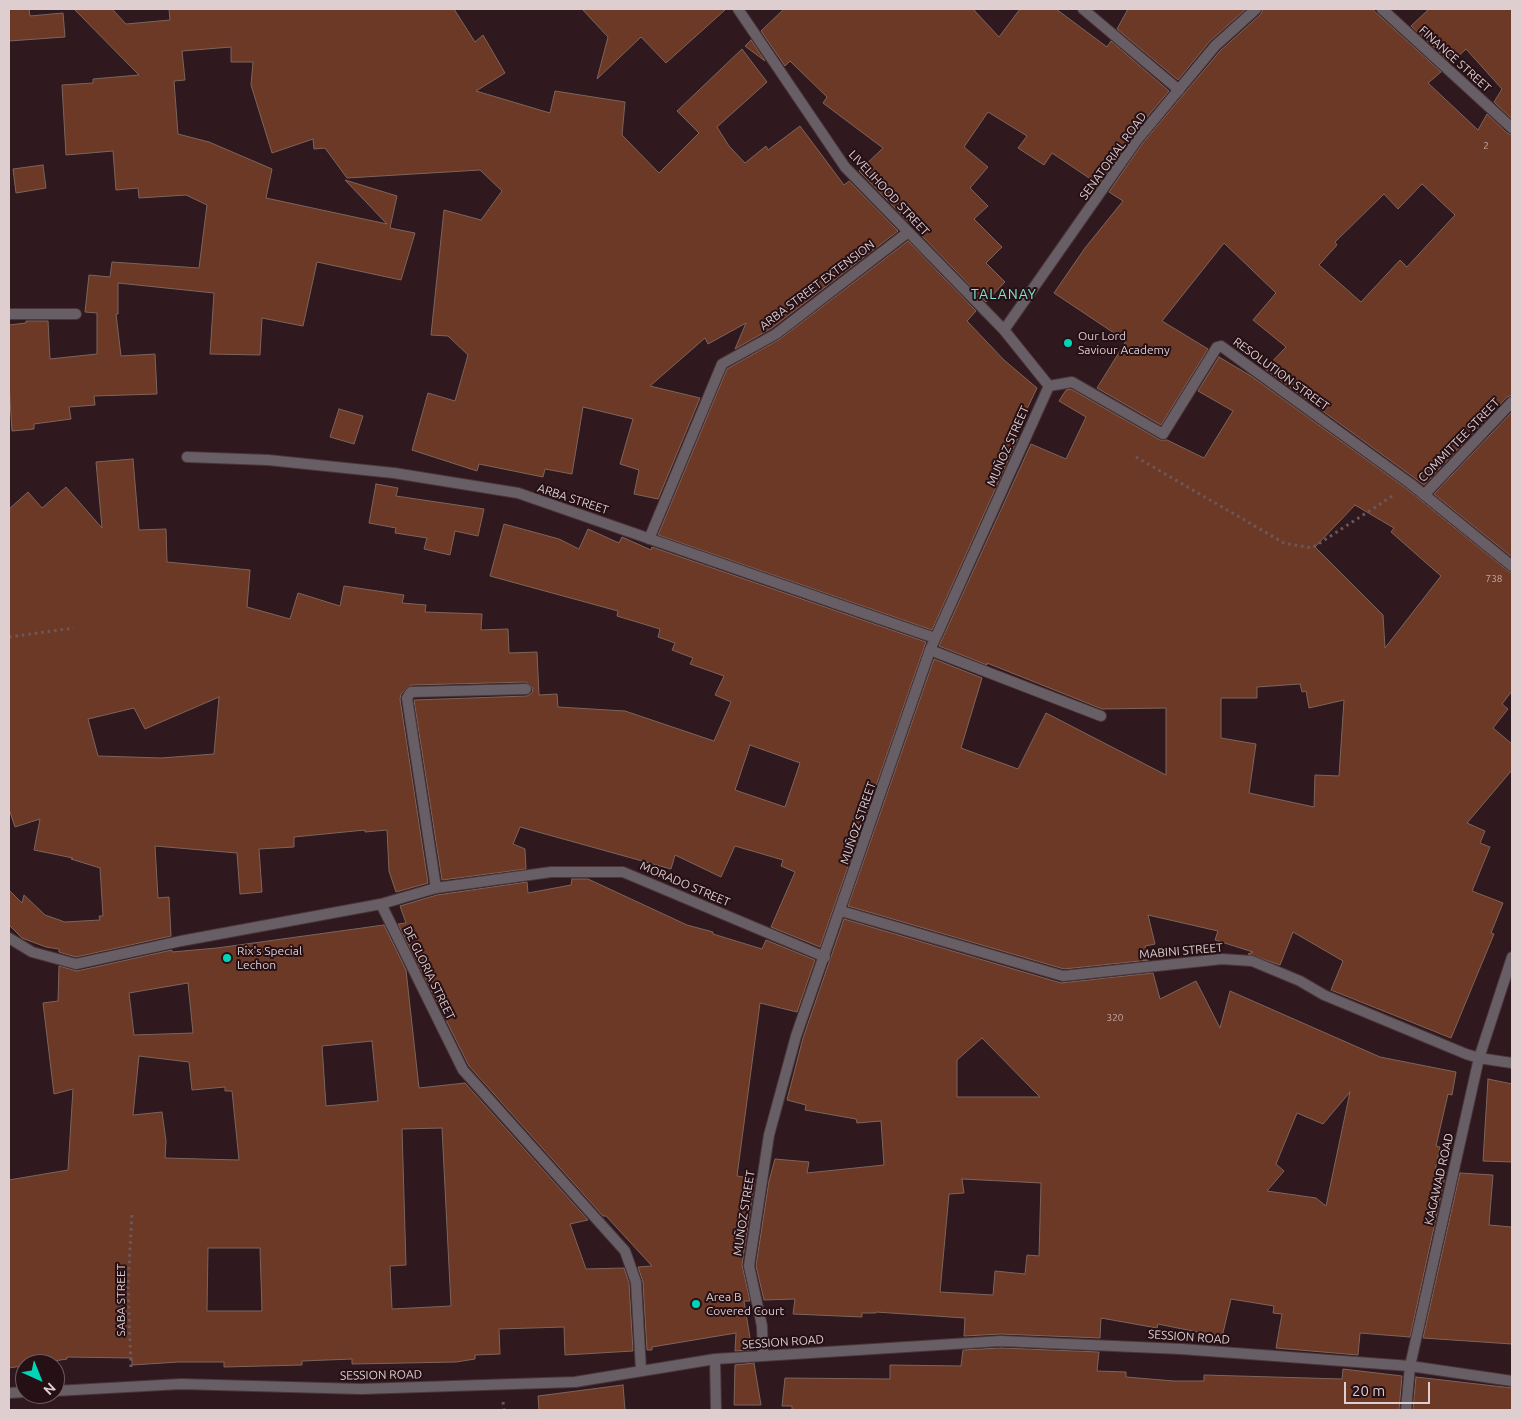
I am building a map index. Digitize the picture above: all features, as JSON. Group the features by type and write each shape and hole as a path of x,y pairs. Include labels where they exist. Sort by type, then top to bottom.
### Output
{"street":[{"name":"LIVELIHOOD STREET","path":"738,9 846,167 907,233 1004,330"},
{"path":"1083,9 1179,90"},
{"name":"SENATORIAL ROAD","path":"1004,330 1137,140 1215,46 1256,9"},
{"name":"FINANCE STREET","path":"1382,9 1512,128"},
{"name":"ARBA STREET EXTENSION","path":"649,539 722,364 776,334 907,233"},
{"path":"9,314 76,314"},
{"path":"1004,330 1049,386"},
{"name":"RESOLUTION STREET","path":"1049,386 1072,382 1163,434 1217,347 1222,346 1411,484 1512,566"},
{"name":"MUÑOZ STREET","path":"763,1356 762,1326 749,1266 769,1136 796,1036 930,650 1049,386"},
{"name":"COMMITTEE STREET","path":"1424,495 1512,402"},
{"name":"ARBA STREET","path":"187,457 268,460 394,473 518,493 935,638"},
{"path":"930,650 1100,716"},
{"path":"436,888 407,698 411,692 526,689"},
{"name":"MORADO STREET","path":"381,904 436,888 551,872 623,872 825,957"},
{"path":"9,938 32,952 76,964 181,941 381,904"},
{"name":"DE GLORIA STREET","path":"381,904 462,1070 625,1250 636,1282 640,1370"},
{"name":"MABINI STREET","path":"840,911 1063,976 1222,958 1252,961 1300,981 1324,994 1479,1058 1512,1063"},
{"name":"KAGAWAD ROAD","path":"1406,1410 1410,1366 1479,1058 1512,957"},
{"name":"SESSION ROAD","path":"65,1390 181,1384 361,1389 575,1382 715,1359 1001,1341 1181,1349 1410,1366 1512,1382"},
{"path":"715,1359 716,1410"}],"path":[{"path":"1136,458 1284,543 1312,548 1411,484"},
{"path":"9,637 74,628"},
{"name":"SABA STREET","path":"132,1212 128,1288 132,1387"}],"building":[{"path":"9,9 29,9 30,16 63,13 65,37 9,41"},
{"path":"74,9 112,9 126,24 170,20 169,9 454,9 475,42 483,35 505,73 476,91 550,113 555,91 625,102 622,135 659,173 699,133 677,111 742,49 767,82 717,127 729,146 745,163 766,146 768,150 800,126 844,185 849,181 898,231 772,328 735,349 746,323 708,344 705,338 650,386 700,398 658,499 634,494 639,470 620,464 633,419 583,407 572,474 545,469 543,477 479,464 477,471 412,450 428,393 455,401 468,355 448,336 431,335 444,210 481,220 502,191 480,170 347,178 325,148 314,149 313,139 272,153 251,85 253,62 231,62 231,47 182,51 185,80 174,81 178,134 209,142 272,169 266,198 387,224 345,180 397,196 390,228 415,233 401,280 317,262 303,326 262,318 260,355 210,354 214,293 118,283 118,314 116,314 121,356 155,354 157,394 94,396 95,405 69,407 71,419 34,424 34,429 12,431 9,384 9,325 26,323 26,321 48,321 50,359 97,354 97,313 85,312 89,275 110,277 112,262 199,268 207,205 186,195 139,198 138,188 116,190 113,151 66,155 62,85 93,83 93,79 139,75"},
{"path":"582,9 726,9 666,63 641,37 597,79 608,37"},
{"path":"784,9 973,9 999,37 1020,9 1056,9 1107,47 1111,41 1169,91 1131,136 1098,184 1052,153 1044,165 1018,148 1027,136 988,112 964,147 988,167 970,188 988,206 974,219 1002,247 986,263 1005,282 986,302 859,171 883,148 823,103 827,97 790,61 785,66 761,31"},
{"path":"1128,9 1246,9 1210,41 1178,80 1117,29"},
{"path":"1263,9 1372,9 1441,72 1428,83 1478,130 1487,114 1507,133 1512,135 1512,395 1507,397 1424,485 1265,369 1286,347 1253,320 1276,293 1224,243 1162,321 1208,349 1161,425 1097,388 1126,341 1054,293 1085,248 1123,201 1109,192 1142,144 1220,51 1261,14","holes":["1422,184 1455,215 1407,267 1400,260 1361,302 1319,265 1337,245 1335,242 1384,194 1398,209"]},
{"path":"1429,9 1512,9 1512,119 1494,102 1502,89 1466,49 1451,63 1411,26"},
{"path":"751,40 765,61 745,46"},
{"path":"43,165 46,188 16,193 13,169"},
{"path":"908,241 976,311 967,321 1004,360 1037,388 1014,436 1018,438 932,630 658,535 727,369 780,339"},
{"path":"1219,357 1251,376 1407,489 1512,573 1512,691 1502,704 1508,709 1493,728 1512,744 1512,770 1467,823 1485,831 1480,843 1490,847 1472,891 1503,903 1491,933 1494,934 1451,1038 1331,990 1343,961 1293,932 1280,965 1248,954 1253,952 1215,940 1218,931 1148,915 1155,944 1145,946 1149,960 1064,969 848,906 934,659 982,678 961,748 1018,769 1046,713 1166,775 1166,708 1102,709 939,646 1031,444 1066,459 1086,417 1059,401 1066,390 1071,389 1160,440 1167,440 1204,458 1233,411 1198,391","holes":["1355,505 1394,528 1391,532 1441,576 1385,648 1383,615 1315,547","1300,684 1302,692 1306,691 1309,708 1344,700 1339,776 1315,775 1314,807 1249,793 1256,744 1221,738 1221,698 1257,698 1257,687"]},
{"path":"339,409 363,416 354,444 330,437"},
{"path":"1512,412 1512,557 1434,494"},
{"path":"133,459 139,530 166,529 167,562 250,570 247,607 290,619 298,593 340,606 344,586 404,595 402,603 426,605 425,612 482,614 481,630 508,629 509,653 537,652 539,695 557,694 558,707 625,711 714,741 731,702 715,695 724,676 690,664 693,658 672,650 675,643 658,637 660,629 617,616 618,611 490,576 504,524 559,539 579,549 588,529 619,543 622,537 651,550 652,547 926,642 820,947 771,927 795,872 781,866 783,860 735,846 721,877 675,855 671,869 520,827 513,844 525,849 526,869 442,880 414,700 527,696 532,693 533,688 526,682 411,685 401,694 400,699 428,883 396,892 389,871 387,830 365,832 365,830 294,837 294,847 259,849 262,892 240,894 237,853 155,846 158,898 169,897 171,936 76,957 59,952 59,949 46,947 22,938 9,925 9,890 22,903 24,895 45,915 65,922 100,920 99,916 103,916 100,868 71,859 73,858 34,850 40,819 15,827 9,809 9,509 28,492 42,508 66,487 102,528 96,462","holes":["219,697 214,754 161,758 98,756 88,719 134,708 145,729","750,745 800,763 785,807 735,790"]},
{"path":"376,484 398,488 396,496 484,509 478,536 455,531 450,555 424,549 427,538 395,533 396,528 369,523"},
{"path":"572,879 588,879 687,925 713,932 713,934 762,949 766,940 815,960 797,1012 760,1003 737,1176 755,1179 742,1265 750,1301 744,1301 752,1350 735,1351 736,1333 652,1347 652,1350 647,1350 643,1282 638,1267 652,1266 606,1216 603,1216 469,1066 398,924 406,923 400,906 437,895 527,882 528,893 571,885"},
{"path":"844,919 1061,983 1153,973 1160,999 1196,981 1220,1028 1230,991 1380,1057 1456,1072 1452,1095 1448,1094 1436,1146 1440,1147 1435,1171 1446,1172 1410,1337 1360,1333 1358,1355 1276,1348 1282,1314 1273,1313 1274,1306 1231,1299 1222,1337 1158,1324 1157,1328 1101,1318 1100,1338 1001,1334 964,1336 965,1318 876,1312 862,1313 862,1317 793,1314 795,1299 764,1300 756,1266 769,1181 775,1159 809,1162 807,1173 884,1165 881,1121 857,1123 856,1119 805,1110 806,1105 787,1100 803,1038","holes":["982,1038 1040,1097 957,1097 957,1060","1350,1092 1326,1206 1316,1198 1267,1191 1284,1171 1276,1164 1297,1113 1323,1124","962,1179 1041,1183 1039,1256 1027,1255 1025,1274 995,1271 993,1295 940,1292 949,1194 964,1193"]},
{"path":"384,925 406,970 419,1088 465,1083 588,1220 570,1224 586,1269 624,1268 629,1283 633,1351 565,1355 564,1327 499,1329 500,1354 475,1355 475,1359 456,1362 352,1364 352,1359 302,1361 302,1365 224,1367 224,1362 132,1365 132,1358 67,1357 65,1359 65,1354 15,1354 15,1367 9,1368 9,1180 68,1170 73,1089 54,1094 43,1003 58,1001 59,966 77,971 172,950 172,952 217,948","holes":["188,983 193,1033 134,1035 129,993","372,1041 378,1101 326,1106 322,1046","139,1056 189,1062 192,1090 225,1087 225,1091 232,1091 239,1160 165,1158 166,1141 162,1112 133,1115","442,1128 451,1306 392,1309 390,1266 406,1265 402,1129","208,1248 260,1248 262,1311 207,1311"]},
{"path":"1488,1079 1512,1084 1512,1162 1483,1161"},
{"path":"1460,1173 1493,1175 1489,1225 1512,1227 1512,1344 1423,1338"},
{"path":"1001,1348 1099,1352 1097,1371 1126,1372 1126,1377 1174,1381 1204,1381 1204,1375 1342,1379 1343,1369 1402,1376 1399,1410 792,1410 792,1406 782,1406 785,1378 890,1379 890,1365 961,1366 963,1350"},
{"path":"754,1363 761,1405 734,1405 735,1365"},
{"path":"1416,1377 1512,1388 1512,1410 1413,1410"},
{"path":"623,1385 625,1410 539,1410 538,1396"}],"place":[{"name":"Our Lord Saviour Academy","path":"1068,343"},
{"name":"Rix's Special Lechon","path":"227,958"},
{"name":"Area B Covered Court","path":"696,1304"}],"district":[{"name":"TALANAY","path":"1004,294"}]}
